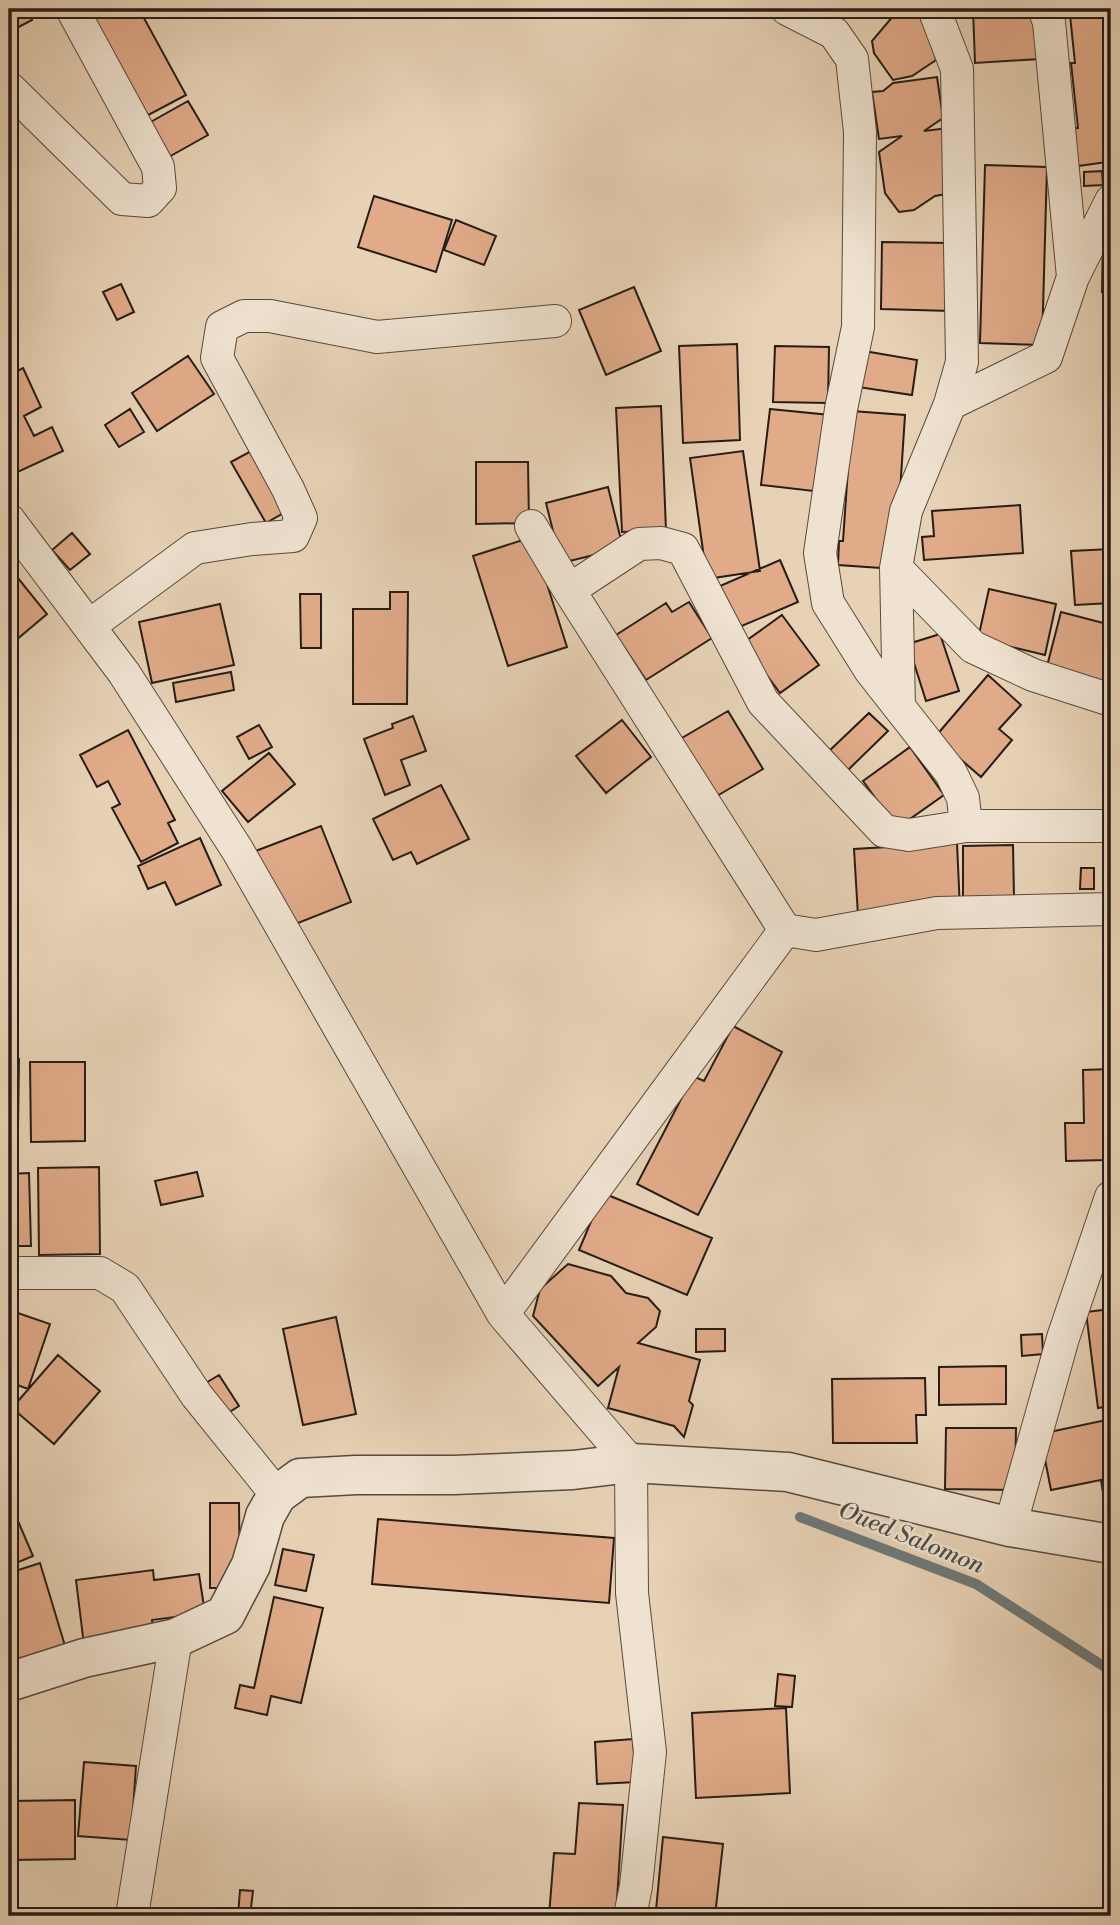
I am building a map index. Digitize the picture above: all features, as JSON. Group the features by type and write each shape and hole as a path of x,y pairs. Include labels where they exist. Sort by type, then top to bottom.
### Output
{"street":[{"path":"9,88 122,199 148,201 160,188 158,167 72,9"},
{"path":"787,9 834,33 852,59 860,132 858,327 841,409 820,553 828,603 870,670 951,773 963,798 966,826"},
{"path":"899,707 896,568 906,511 950,404 962,362 957,69 934,9"},
{"path":"1044,9 1049,22 1073,277"},
{"path":"950,404 1046,357 1073,277 1111,201"},
{"path":"89,626 195,548 293,536 301,518 217,358 222,327 244,316 270,316 377,337 555,321"},
{"path":"9,520 124,673 238,851 503,1314 631,1463 632,1593 650,1752 636,1886 630,1916"},
{"path":"531,526 785,930 816,935 937,913 1111,909"},
{"path":"569,590 639,544 661,543 683,550 763,702 884,831 909,835 966,826 1111,826"},
{"path":"896,568 973,647 1033,675 1111,700"},
{"path":"503,1314 785,930"},
{"path":"1010,1527 1063,1338 1111,1197"},
{"path":"9,1273 100,1273 125,1288 197,1396 277,1495"},
{"path":"9,1682 84,1658 176,1638 225,1615 251,1565 265,1516 277,1495 300,1478 573,1470 631,1463 788,1472 1010,1527 1111,1544"},
{"path":"132,1916 176,1638"}],"building":[{"path":"9,9 27,9 32,20 9,32"},
{"path":"79,9 139,9 186,95 139,120"},
{"path":"899,9 929,9 936,60 912,76 893,80 874,53 872,41"},
{"path":"1038,9 1040,59 975,63 973,10"},
{"path":"1111,10 1111,141 1104,142 1107,162 1078,166 1074,128 1078,128 1071,63 1075,63 1070,15"},
{"path":"937,77 943,118 924,131 948,128 957,192 935,196 914,210 899,212 885,193 879,152 902,136 879,139 872,92 883,91 893,83"},
{"path":"188,101 208,135 167,158 147,124"},
{"path":"985,165 1047,167 1042,345 980,343"},
{"path":"1102,171 1103,185 1084,186 1084,172"},
{"path":"374,196 452,220 436,272 358,247"},
{"path":"456,220 496,236 484,265 444,250"},
{"path":"1103,235 1111,235 1111,292 1102,292"},
{"path":"882,242 952,243 951,311 881,309"},
{"path":"121,284 134,312 117,320 103,292"},
{"path":"634,287 661,351 606,375 579,310"},
{"path":"737,344 740,440 683,443 679,346"},
{"path":"775,346 829,347 828,403 773,402"},
{"path":"864,351 917,360 912,395 858,387"},
{"path":"188,356 214,394 157,431 132,393"},
{"path":"23,368 41,407 24,416 34,436 52,427 63,451 9,476 9,425 16,421 9,405 9,375"},
{"path":"661,406 666,530 622,532 616,408"},
{"path":"130,409 144,432 119,447 105,425"},
{"path":"770,409 830,415 822,492 761,485"},
{"path":"852,411 905,415 895,569 838,565 839,541 843,541"},
{"path":"253,450 287,511 266,523 231,462"},
{"path":"743,451 760,571 707,579 690,458"},
{"path":"476,462 528,462 529,523 476,524"},
{"path":"608,487 623,548 561,563 546,503"},
{"path":"1020,505 1023,553 924,560 922,537 934,536 932,511"},
{"path":"72,533 90,554 70,570 52,550"},
{"path":"532,537 567,647 508,666 473,556"},
{"path":"1111,549 1111,603 1075,605 1071,551"},
{"path":"780,560 798,602 737,628 720,586"},
{"path":"9,567 47,614 9,646"},
{"path":"989,589 1056,604 1045,655 978,639"},
{"path":"390,592 408,592 407,704 353,704 353,609 390,609"},
{"path":"300,594 321,594 321,648 301,648"},
{"path":"689,602 712,638 646,680 616,635 666,603 672,612"},
{"path":"220,604 234,665 152,683 139,622"},
{"path":"1061,612 1111,625 1111,665 1106,685 1046,670"},
{"path":"782,615 819,665 780,693 743,643"},
{"path":"940,634 959,691 926,701 908,644"},
{"path":"231,672 234,690 176,702 173,683"},
{"path":"988,675 1021,705 999,729 1012,740 981,777 935,737"},
{"path":"728,711 763,769 710,800 675,742"},
{"path":"869,713 888,731 847,771 828,752"},
{"path":"413,716 426,751 401,760 410,785 385,795 364,739 393,728 392,724"},
{"path":"622,720 651,757 606,793 576,756"},
{"path":"259,725 272,747 249,759 237,737"},
{"path":"128,730 175,820 168,823 178,843 141,862 112,808 120,804 108,781 97,787 80,755"},
{"path":"910,747 944,795 897,828 863,781"},
{"path":"269,753 295,784 248,822 222,791"},
{"path":"441,785 469,839 417,864 411,852 393,860 373,819"},
{"path":"321,826 351,902 283,929 253,852"},
{"path":"200,838 221,885 176,905 165,882 148,889 138,866"},
{"path":"957,843 960,910 858,916 854,849"},
{"path":"1013,845 1014,897 963,898 963,846"},
{"path":"1081,868 1094,868 1094,889 1080,889"},
{"path":"733,1026 782,1052 698,1215 637,1184 693,1076 704,1081"},
{"path":"9,1058 19,1059 18,1126 9,1126"},
{"path":"30,1062 85,1062 85,1141 31,1142"},
{"path":"1111,1069 1111,1132 1105,1132 1106,1160 1066,1161 1065,1123 1084,1123 1083,1070"},
{"path":"99,1167 100,1254 39,1255 38,1168"},
{"path":"197,1172 203,1196 161,1205 155,1181"},
{"path":"29,1173 31,1246 9,1246 9,1174"},
{"path":"603,1193 712,1238 687,1295 579,1250"},
{"path":"568,1264 611,1276 626,1293 648,1298 660,1311 656,1327 638,1343 700,1360 689,1401 693,1405 684,1437 674,1426 608,1408 619,1367 598,1386 533,1316 540,1289"},
{"path":"1111,1309 1111,1406 1098,1408 1086,1312"},
{"path":"9,1310 50,1324 28,1389 9,1382"},
{"path":"336,1317 356,1414 303,1425 283,1329"},
{"path":"696,1329 725,1329 725,1351 696,1352"},
{"path":"1042,1334 1043,1354 1022,1356 1021,1335"},
{"path":"58,1355 100,1391 54,1444 12,1408"},
{"path":"1006,1366 1006,1404 939,1405 939,1367"},
{"path":"219,1375 239,1406 223,1416 204,1384"},
{"path":"925,1378 926,1415 916,1415 917,1443 833,1443 832,1379"},
{"path":"1111,1419 1111,1491 1103,1493 1101,1480 1051,1490 1040,1434"},
{"path":"946,1428 1016,1428 1015,1490 945,1489"},
{"path":"1103,1496 1111,1496 1111,1529 1105,1530"},
{"path":"9,1500 33,1556 9,1566"},
{"path":"210,1503 239,1503 240,1588 210,1588"},
{"path":"378,1519 614,1538 609,1603 372,1584"},
{"path":"283,1549 314,1555 306,1591 275,1585"},
{"path":"40,1563 66,1649 9,1667 9,1573"},
{"path":"153,1570 154,1580 199,1574 205,1613 152,1620 155,1636 84,1645 76,1580"},
{"path":"274,1597 323,1608 301,1703 271,1696 267,1715 235,1708 240,1685 254,1688"},
{"path":"778,1674 795,1676 792,1707 775,1706"},
{"path":"786,1708 790,1793 696,1798 692,1713"},
{"path":"633,1739 636,1782 597,1784 595,1742"},
{"path":"84,1762 136,1766 131,1840 78,1836"},
{"path":"75,1800 75,1859 12,1860 11,1801"},
{"path":"579,1803 623,1805 616,1916 549,1916 554,1853 575,1854"},
{"path":"663,1837 723,1844 715,1916 656,1910"},
{"path":"240,1890 253,1891 250,1916 238,1916"}],"waterway":[{"name":"Oued Salomon","path":"800,1517 976,1584 1111,1671"}]}
